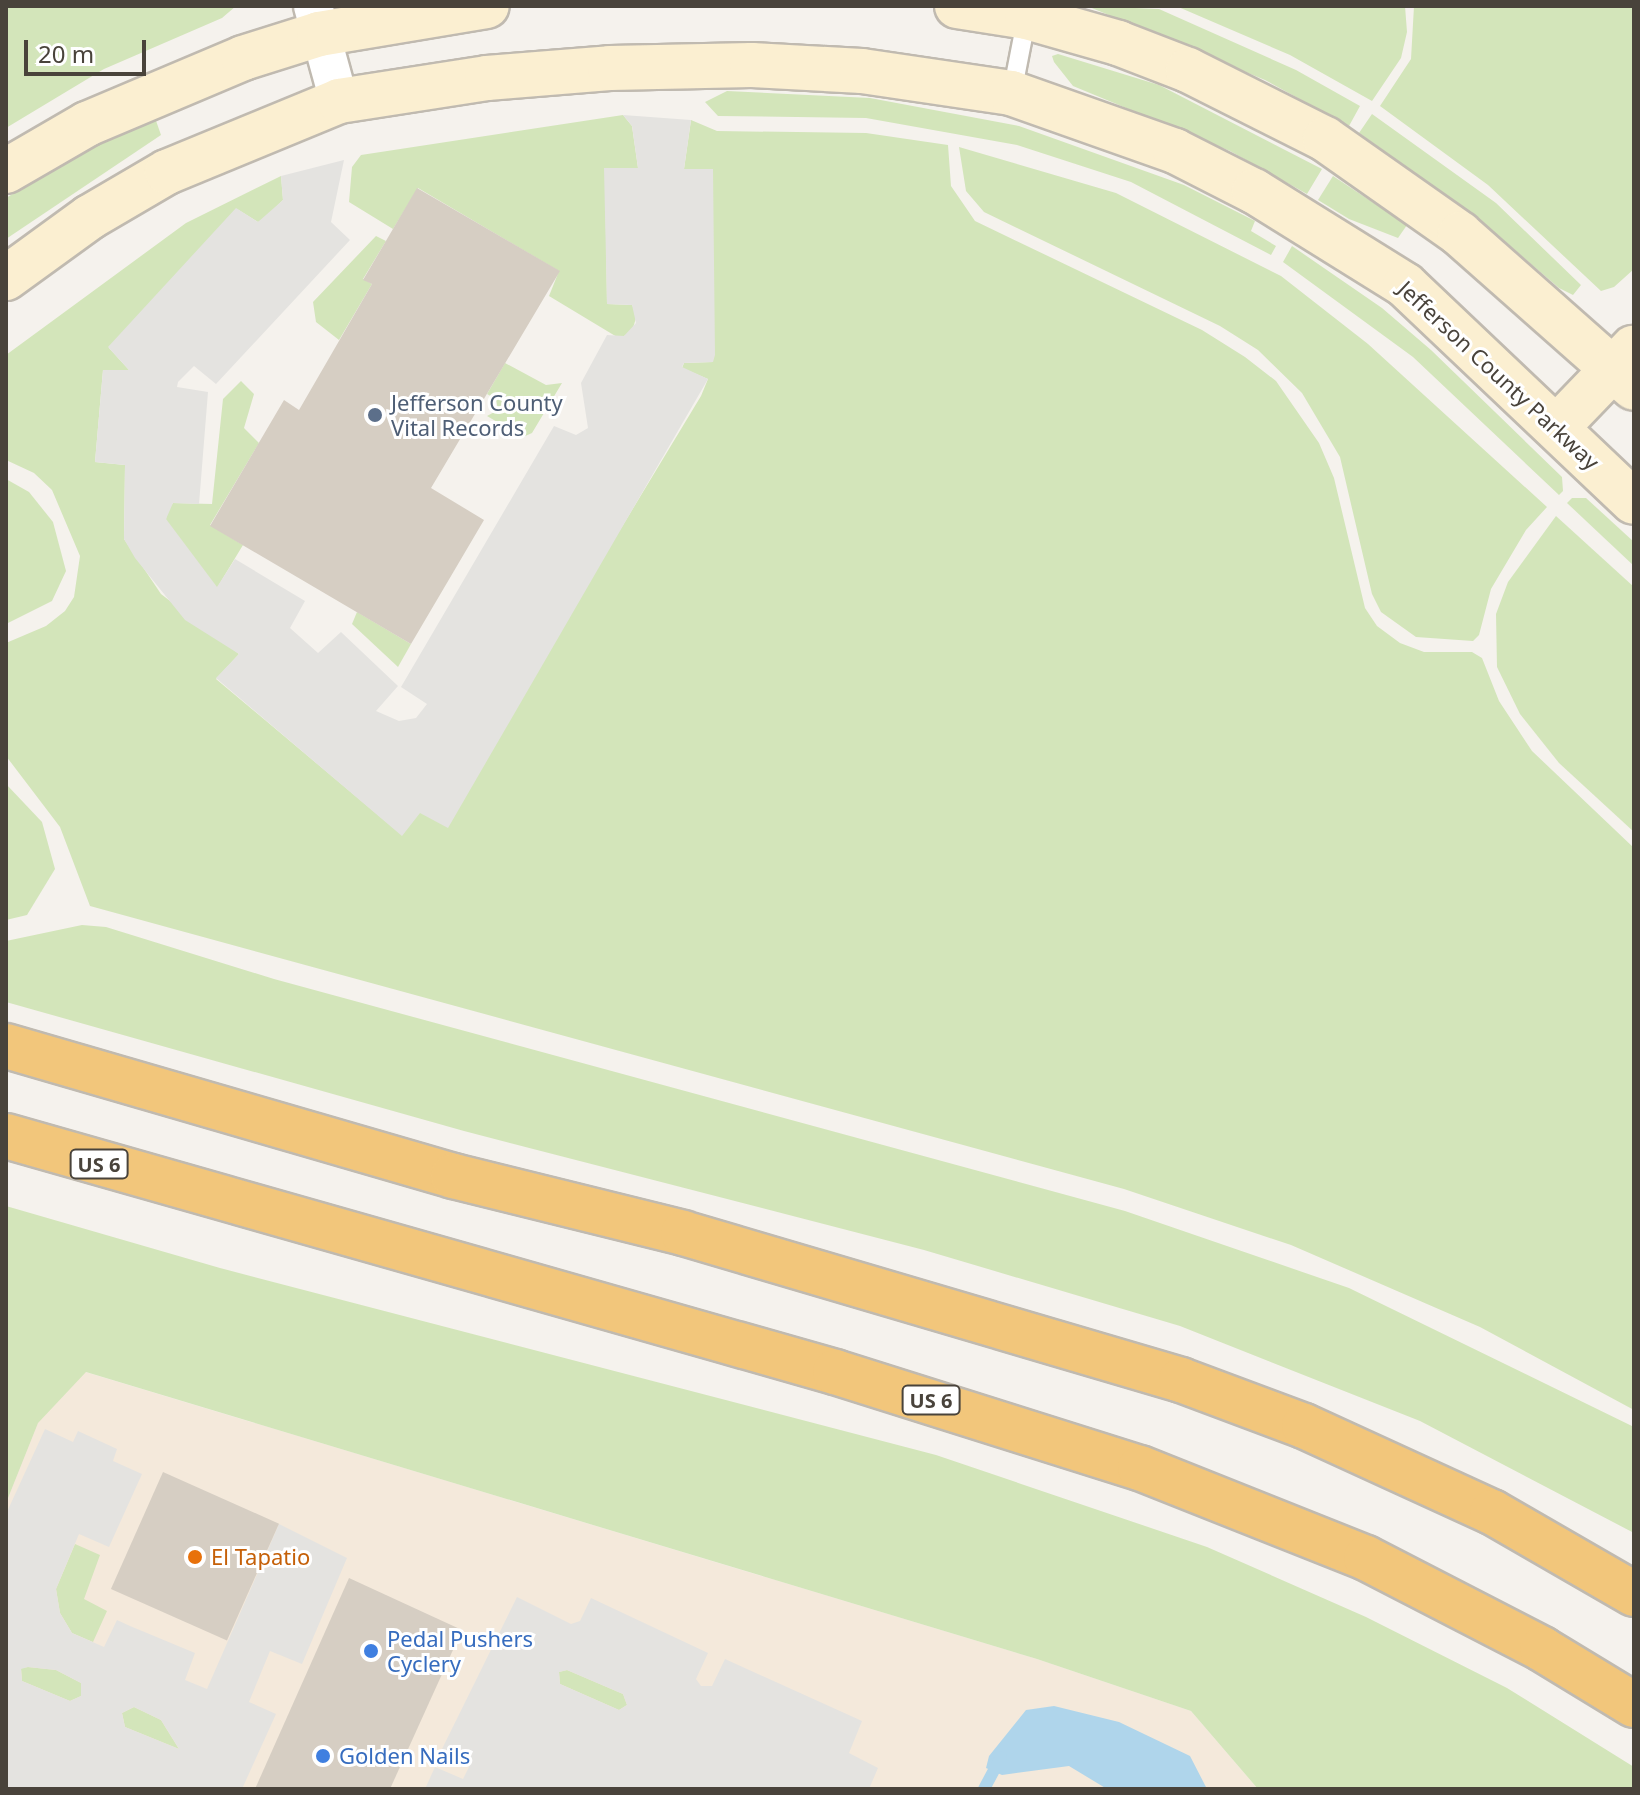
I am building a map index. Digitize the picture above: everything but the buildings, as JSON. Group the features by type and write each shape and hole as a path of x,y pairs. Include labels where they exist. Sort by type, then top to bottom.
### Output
{"highway":[{"path":"6,1046 453,1176 683,1233 1181,1380 1304,1426 1492,1512 1634,1594"},
{"name":"US 6","path":"6,1136 850,1376 1140,1468 1366,1558 1542,1649 1634,1705"}],"street":[{"path":"6,171 165,87 316,20 487,6"},
{"path":"957,6 1029,12 1118,43 1188,70 1333,144 1460,234 1626,367 1557,427"},
{"path":"316,20 339,101"},
{"name":"Jefferson County Parkway","path":"6,278 90,217 167,172 339,101 487,78 752,65 862,71 1011,93 1175,151 1300,217 1405,285 1634,502"}],"lane":[{"path":"1011,93 1029,12"}],"shaded area":[{"path":"623,115 691,120 684,169 713,169 715,355 713,362 684,363 682,367 708,379 448,828 420,813 402,836 216,678 239,654 185,620 135,558 124,539 125,465 95,462 103,370 129,370 108,347 236,208 258,222 283,200 281,176 344,160 331,222 350,240 216,384 194,366 178,382 177,387 208,392 199,504 173,503 166,519 217,587 235,559 305,601 290,628 318,653 341,632 398,686 376,711 399,721 416,718 427,704 401,687 554,426 576,435 588,428 581,383 607,335 624,336 636,323 632,305 607,304 604,168 638,168 632,126"},
{"path":"6,1348 1037,1659 1191,1711 1258,1789 6,1789"},
{"path":"45,1429 73,1442 78,1431 117,1449 113,1461 142,1474 109,1547 79,1534 56,1589 60,1613 72,1633 104,1647 117,1620 195,1653 185,1680 207,1689 279,1524 347,1558 302,1664 270,1651 249,1702 276,1714 242,1789 6,1789 6,1514","holes":["21,1669 56,1670 81,1683 81,1696 70,1701 22,1681","134,1707 161,1720 179,1749 125,1727 122,1713"]},
{"path":"517,1597 571,1624 580,1621 591,1598 708,1653 696,1679 701,1686 712,1686 725,1659 862,1721 849,1753 878,1768 869,1789 425,1789 435,1767 463,1779 470,1765 441,1751","holes":["567,1670 623,1694 627,1705 619,1710 560,1684 559,1672"]}],"green space":[{"path":"6,6 236,6 222,18 104,69 6,128"},
{"path":"1087,6 1159,9 1296,70 1360,106 1349,126 1265,80"},
{"path":"1176,6 1405,6 1407,32 1401,58 1372,101 1290,55"},
{"path":"1414,6 1634,6 1634,269 1614,287 1601,291 1488,185 1380,106 1411,59"},
{"path":"1058,54 1159,85 1322,169 1307,194 1230,151 1073,86 1054,62 1052,56"},
{"path":"727,91 870,98 1019,126 1184,185 1255,221 1251,231 1276,246 1271,255 1131,182 1017,145 866,118 718,116 705,102"},
{"path":"1372,114 1496,203 1581,285 1573,295 1559,288 1474,215 1359,133"},
{"path":"154,115 161,135 6,239 6,198 118,130"},
{"path":"623,115 632,126 638,168 605,168 607,304 632,305 637,315 632,331 624,336 617,337 549,296 559,271 418,188 393,229 349,202 352,167 361,155"},
{"path":"691,120 717,131 866,133 948,145 951,186 975,221 1202,330 1245,357 1276,381 1319,443 1334,478 1365,608 1377,626 1400,643 1424,652 1472,652 1482,658 1499,701 1532,751 1634,848 1634,1410 1480,1327 1291,1245 1124,1189 90,906 60,827 6,756 6,643 46,626 65,611 74,597 80,556 52,490 34,473 6,460 6,355 186,223 281,176 283,200 266,217 258,222 237,209 109,348 129,370 103,370 95,462 125,465 124,539 161,594 239,654 216,679 402,835 571,611 701,396 708,379 682,368 684,363 713,362 712,169 684,169"},
{"path":"959,147 1116,193 1281,276 1368,344 1547,507 1526,530 1491,589 1479,635 1473,641 1416,637 1381,612 1372,594 1340,457 1302,393 1258,350 1220,326 984,212 966,191"},
{"path":"1333,176 1407,225 1398,238 1349,219 1318,200"},
{"path":"376,236 386,241 363,279 372,284 339,340 316,322 313,302"},
{"path":"1292,246 1382,308 1431,350 1562,477 1563,491 1559,495 1413,357 1283,262"},
{"path":"505,363 546,385 562,383 532,433 523,437 487,416 498,410 496,399 487,394"},
{"path":"241,381 254,394 244,428 259,443 210,525 243,545 217,588 188,554 166,520 167,509 173,503 212,504 223,399"},
{"path":"6,479 29,492 53,522 66,571 52,601 6,624"},
{"path":"1572,498 1586,498 1634,542 1634,566 1567,503"},
{"path":"1556,516 1634,587 1634,832 1559,763 1520,714 1497,667 1496,614 1508,582"},
{"path":"357,612 411,644 398,667 352,624"},
{"path":"6,784 42,822 55,869 27,915 6,920"},
{"path":"82,925 106,927 274,979 1125,1211 1349,1288 1634,1427 1634,1533 1420,1421 1180,1326 924,1250 464,1131 6,1002 6,941"},
{"path":"6,1206 220,1268 936,1455 1207,1547 1366,1617 1507,1688 1634,1767 1634,1789 1258,1789 1191,1711 1037,1659 86,1372 38,1423 6,1503"},
{"path":"75,1544 100,1555 84,1599 107,1611 93,1642 72,1633 60,1613 56,1589"},
{"path":"21,1668 56,1670 81,1683 81,1696 70,1701 22,1681"},
{"path":"567,1670 623,1694 627,1705 619,1710 560,1684 559,1672"},
{"path":"134,1707 161,1720 179,1749 125,1727 122,1713"}],"water":[{"path":"1054,1706 1119,1722 1190,1756 1207,1789 1107,1789 1069,1766 1002,1775 986,1768 989,1756 1026,1710"}],"waterway":[{"path":"984,1789 1001,1757"}],"place":[{"name":"Jefferson County Vital Records","path":"375,415"},
{"name":"El Tapatio","path":"195,1557"},
{"name":"Pedal Pushers Cyclery","path":"371,1651"},
{"name":"Golden Nails","path":"323,1756"}]}
